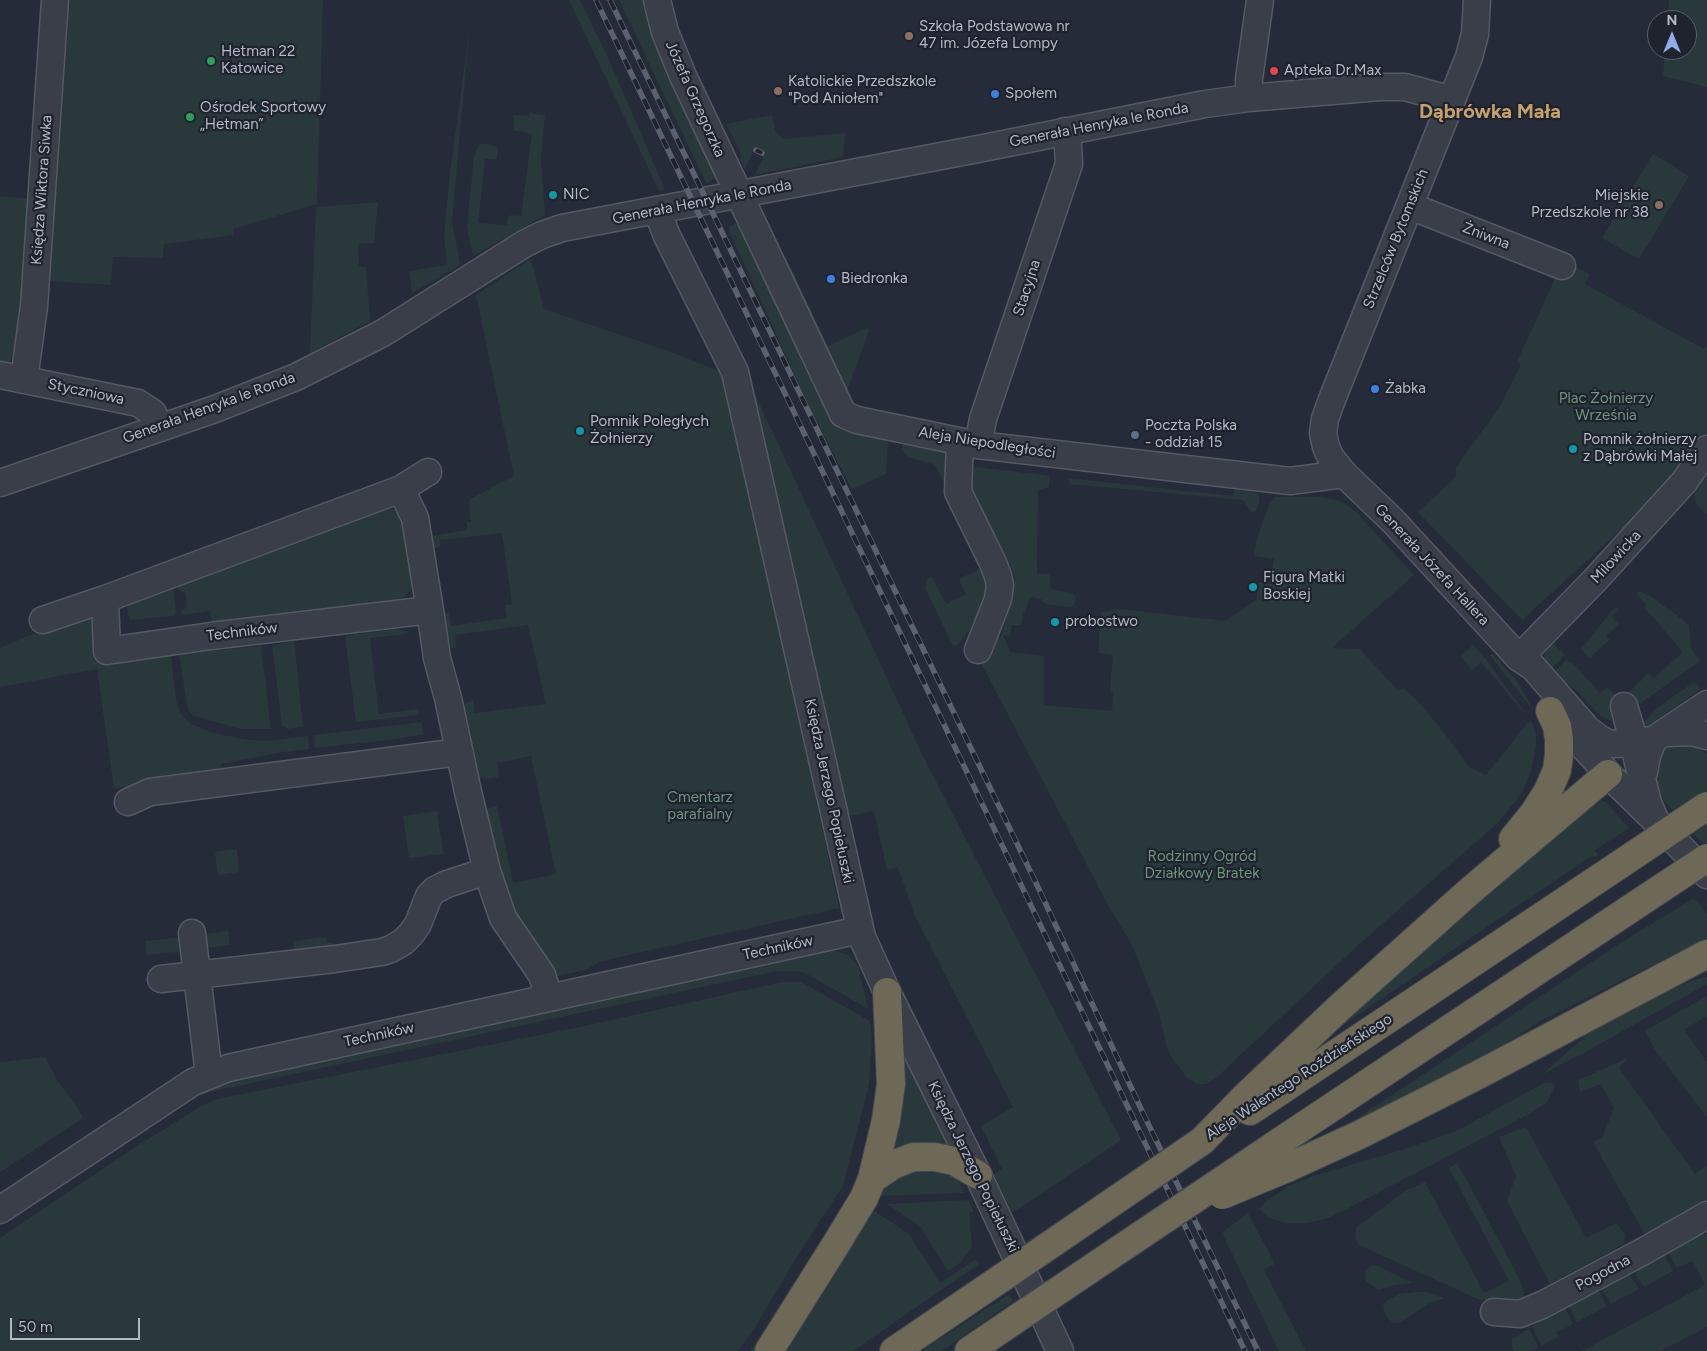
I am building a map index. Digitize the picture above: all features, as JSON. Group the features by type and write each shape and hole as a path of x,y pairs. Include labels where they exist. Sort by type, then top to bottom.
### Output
{"highway":[{"path":"1471,890 1494,859 1534,813 1551,784 1557,770 1559,747 1557,726 1550,711"},
{"path":"1246,1105 1339,1008 1471,890 1608,774"},
{"name":"Aleja Walentego Roździeńskiego","path":"894,1351 1202,1141 1246,1105 1707,806"},
{"path":"969,1351 1164,1221 1279,1158 1648,897 1707,858"},
{"path":"1279,1158 1359,1135 1478,1075 1707,954"},
{"path":"1671,973 1707,970"},
{"path":"769,1351 864,1198 872,1179 886,1120 891,1084 887,992"},
{"path":"872,1179 892,1165 913,1157 935,1157 954,1161 978,1174"}],"street":[{"name":"Księdza Wiktora Siwka","path":"12,377 34,306 56,0"},
{"name":"Józefa Grzegorzka","path":"657,0 665,32 683,76 739,195"},
{"path":"1249,98 1249,79 1260,0"},
{"name":"Strzelców Bytomskich","path":"1344,474 1331,458 1326,447 1323,433 1325,419 1469,57 1475,34 1477,0"},
{"name":"Generała Henryka le Ronda","path":"0,483 244,398 296,377 341,355 418,312 494,262 542,235 562,228 1162,111 1249,98 1380,87 1405,87 1452,100"},
{"name":"Stacyjna","path":"978,650 998,599 1000,585 993,563 958,492 969,444 983,419 1069,164 1065,131"},
{"name":"Aleja Niepodległości","path":"739,195 843,414 857,420 969,444 1290,481 1344,474"},
{"name":"Żniwna","path":"1410,206 1562,266"},
{"name":"Księdza Jerzego Popiełuszki","path":"657,210 664,229 735,372 864,943 978,1174 1060,1351"},
{"name":"Styczniowa","path":"12,377 138,403 153,413 159,428"},
{"name":"Milowicka","path":"1519,658 1602,572 1684,482 1707,449"},
{"path":"43,620 105,599 401,489 428,472"},
{"name":"Generała Józefa Hallera","path":"1344,474 1393,521 1519,658 1533,667 1588,730 1600,740 1610,744 1618,744 1692,732 1707,736"},
{"path":"401,489 415,518 437,658 448,698 487,871 504,918 542,975 549,998"},
{"name":"Techników","path":"105,599 107,651 211,636 430,610"},
{"name":"Generała Józefa Hallera","path":"1519,658 1528,681 1550,711 1608,774 1656,820 1707,875"},
{"path":"1608,774 1659,736 1707,704"},
{"name":"Generała Józefa Hallera","path":"1656,820 1648,803 1624,706 1644,772 1647,756 1659,736"},
{"path":"128,802 150,792 459,752"},
{"path":"161,979 382,952 403,942 418,924 429,896 435,890 447,884 487,871"},
{"name":"Techników","path":"0,1210 193,1082 228,1068 860,930"},
{"path":"192,933 209,1075"},
{"name":"Pogodna","path":"1494,1312 1520,1314 1542,1305 1707,1215"}],"green space":[{"name":"Ośrodek Sportowy „Hetman”","path":"70,0 323,0 317,204 233,229 234,235 164,244 163,258 113,257 111,285 49,281"},
{"path":"569,0 580,0 605,51 665,189 659,191"},
{"path":"619,0 646,0 717,174 715,179 706,183"},
{"path":"1669,0 1707,0 1707,87 1663,76 1664,60 1697,60 1697,10 1668,10"},
{"path":"470,25 452,221 460,265 412,293 409,271 447,265 444,236 450,173"},
{"path":"529,113 545,115 541,158 545,215 473,256 467,227 474,156 480,144 489,144 498,148 497,159 485,159 478,223 506,225 508,217 511,215 521,216 532,134 513,130 514,115 529,116"},
{"path":"772,115 775,130 783,139 845,133 843,157 755,175 763,157 753,152 745,169 740,159 739,149 726,124"},
{"path":"1653,154 1689,176 1639,259 1602,238"},
{"path":"0,196 31,199 20,310 12,359 7,363 0,362"},
{"path":"378,202 374,243 358,244 359,266 366,267 370,321 310,353 316,207"},
{"path":"740,221 832,407 886,438 888,444 886,474 852,489 849,484 809,406 729,231 729,227"},
{"path":"786,257 828,346 867,328 869,331 844,399 780,259"},
{"name":"Cmentarz parafialny","path":"529,260 532,263 544,309 674,353 721,372 724,386 728,387 839,908 615,958 599,962 586,970 557,976 513,913 499,870 486,809 497,806 513,883 556,874 531,756 497,763 498,777 479,778 476,775 462,708 466,703 473,700 474,713 546,704 528,625 455,635 456,648 448,648 438,619 444,613 449,613 451,626 507,618 505,605 512,604 502,533 440,540 440,547 435,548 432,536 467,530 467,522 471,522 470,499 514,476 476,295"},
{"name":"Plac Żołnierzy Września","path":"1563,261 1590,274 1585,284 1704,349 1707,345 1707,433 1680,470 1641,511 1522,620 1418,512 1456,477 1456,467 1499,408 1521,365 1517,362"},
{"path":"748,379 923,756 1121,1140 1012,1213 994,1174 1002,1169 981,1126 1013,1107 915,916 898,867 887,870 874,811 849,816 843,812"},
{"path":"905,440 950,448 946,487 935,465 908,457 902,449"},
{"name":"Rodzinny Ogród Działkowy Bratek","path":"976,467 1050,476 1049,487 1038,490 1037,573 1049,574 1051,589 1072,593 1076,597 1075,603 1071,607 1045,604 1041,599 1033,597 1028,601 1021,625 1012,625 1010,636 1003,635 1010,652 1044,656 1044,705 1112,711 1113,692 1110,691 1113,655 1098,653 1101,612 1119,609 1226,621 1256,600 1258,583 1270,583 1274,559 1254,556 1257,538 1270,503 1275,497 1321,497 1343,502 1357,513 1414,575 1332,648 1360,649 1398,691 1403,688 1416,699 1469,767 1486,775 1530,720 1534,727 1536,747 1530,775 1523,791 1499,822 1356,947 1217,1077 1206,1084 1197,1084 1186,1077 1171,1056 1166,1044 1159,1013 1132,945 1107,903 982,665 982,653 1002,635 1015,575 965,480"},
{"path":"1707,467 1707,515 1697,505 1692,488"},
{"path":"1067,478 1233,496 1235,490 1253,492 1259,495 1259,503 1256,511 1251,512 1243,500 1070,484"},
{"path":"386,508 395,510 403,522 412,583 410,591 405,597 396,601 212,624 210,611 183,615 181,613 187,607 185,592 178,590 178,584"},
{"path":"989,564 990,602 957,646 952,644 925,588 928,578 932,577 946,604 966,594 959,579"},
{"path":"173,588 176,613 174,616 129,620 127,607 132,599"},
{"path":"1639,591 1650,596 1689,625 1691,648 1700,661 1614,722 1600,716 1578,692 1555,674 1555,671 1566,660 1573,663 1600,693 1607,687 1620,700 1649,673 1654,678 1683,652 1644,607 1646,605 1636,593"},
{"path":"93,608 97,659 166,651 171,656 176,700 180,713 191,724 213,733 244,739 267,741 308,736 309,749 221,764 222,777 114,788 97,669 0,687 0,648"},
{"path":"1614,608 1618,609 1612,617 1619,624 1606,636 1609,640 1590,658 1581,649"},
{"path":"396,629 411,632 370,638 379,714 418,709 418,715 356,722 345,636"},
{"path":"294,641 303,726 288,729 282,726 272,646"},
{"path":"1552,642 1565,655 1547,673 1544,662 1545,650"},
{"path":"1473,645 1485,658 1530,720 1481,662 1472,670 1461,656"},
{"path":"261,646 271,729 241,729 194,716 188,710 179,654"},
{"path":"1489,654 1493,654 1517,681 1536,714"},
{"path":"1694,682 1701,689 1636,734 1641,725 1657,708"},
{"path":"422,722 423,734 315,748 314,735"},
{"path":"1677,743 1696,746 1707,754 1707,848 1656,792 1651,778 1660,751"},
{"path":"1597,799 1606,802 1629,828 1595,850 1598,855 1592,858 1591,856 1311,1047 1408,958"},
{"path":"437,811 443,854 409,858 403,816"},
{"path":"237,850 239,872 218,875 215,852"},
{"path":"1694,898 1707,913 1707,938 1540,1021 1463,1071 1332,1135 1617,945"},
{"path":"228,931 230,945 199,949 197,935"},
{"path":"184,937 185,951 146,955 145,941"},
{"path":"326,937 327,943 332,943 332,950 294,952 294,941"},
{"path":"832,945 833,950 848,955 858,967 868,1009 807,974 799,971 777,971 214,1091 188,1100 160,1120 157,1115 212,1083"},
{"path":"1707,977 1707,984 1541,1075 1597,1026 1664,992"},
{"path":"782,982 801,982 870,1021 872,1039 869,1084 843,1186 738,1351 0,1351 0,1238 134,1148 201,1106 217,1099 580,1027"},
{"path":"1707,996 1707,1016 1684,1030 1707,1062 1707,1117 1655,1050 1645,1031"},
{"path":"900,1048 946,1140 948,1150 890,1152"},
{"path":"45,1057 58,1082 76,1105 83,1118 0,1172 0,1062"},
{"path":"1628,1058 1619,1068 1695,1174 1707,1165 1707,1206 1653,1234 1644,1233 1593,1142 1602,1138 1614,1108 1601,1084 1580,1092 1578,1080"},
{"path":"1551,1082 1555,1086 1547,1103 1328,1218 1307,1223 1285,1223 1269,1218 1259,1209 1288,1186 1316,1175 1408,1148 1456,1131 1544,1083"},
{"path":"1526,1127 1586,1238 1617,1223 1625,1235 1622,1245 1550,1284 1507,1201 1516,1176 1499,1137"},
{"path":"913,1163 956,1176 964,1193 875,1196 882,1183"},
{"path":"1458,1164 1518,1276 1524,1293 1523,1298 1480,1300 1359,1245 1355,1238 1356,1228 1405,1191 1425,1182 1484,1293 1509,1281 1449,1168"},
{"path":"849,1196 853,1200 759,1351 750,1351"},
{"path":"968,1200 974,1212 969,1212 972,1246 961,1262 948,1271 920,1226 887,1204"},
{"path":"869,1207 909,1234 940,1283 975,1260 979,1264 853,1351 780,1351"},
{"path":"1248,1213 1275,1264 1264,1270 1306,1351 1279,1351 1224,1237 1223,1232"},
{"path":"1699,1234 1707,1234 1707,1327 1661,1351 1582,1351 1705,1285 1693,1261 1677,1268 1667,1252"},
{"path":"1663,1253 1673,1271 1644,1287 1634,1271"},
{"path":"1370,1266 1377,1266 1413,1283 1395,1285 1378,1290 1366,1281 1365,1271"},
{"path":"1629,1274 1639,1289 1611,1304 1602,1289"},
{"path":"1598,1290 1607,1306 1577,1322 1569,1306"},
{"path":"1427,1292 1444,1298 1428,1304 1399,1323 1392,1322 1387,1317 1383,1305 1399,1294"},
{"path":"1009,1294 1013,1301 942,1351 921,1351"},
{"path":"1565,1307 1573,1324 1556,1333 1558,1337 1541,1346 1532,1326"},
{"path":"1529,1329 1538,1347 1531,1351 1514,1351 1512,1339"}],"railway":[{"path":"596,0 1245,1351"},
{"path":"610,0 1036,883 1142,1111 1258,1351"},
{"path":"756,150 762,153"}],"place":[{"name":"Szkoła Podstawowa nr 47 im. Józefa Lompy","path":"909,36"},
{"name":"Hetman 22 Katowice","path":"211,61"},
{"name":"Apteka Dr.Max","path":"1274,71"},
{"name":"Katolickie Przedszkole \"Pod Aniołem\"","path":"778,91"},
{"name":"Społem","path":"995,94"},
{"name":"Ośrodek Sportowy „Hetman”","path":"190,117"},
{"name":"NIC","path":"553,195"},
{"name":"Miejskie Przedszkole nr 38","path":"1659,205"},
{"name":"Biedronka","path":"831,279"},
{"name":"Żabka","path":"1375,389"},
{"name":"Pomnik Poległych Żołnierzy","path":"580,431"},
{"name":"Poczta Polska - oddział 15","path":"1135,435"},
{"name":"Pomnik żołnierzy z Dąbrówki Małej","path":"1573,449"},
{"name":"Figura Matki Boskiej","path":"1253,587"},
{"name":"probostwo","path":"1055,622"}],"district":[{"name":"Dąbrówka Mała","path":"1490,112"}]}
